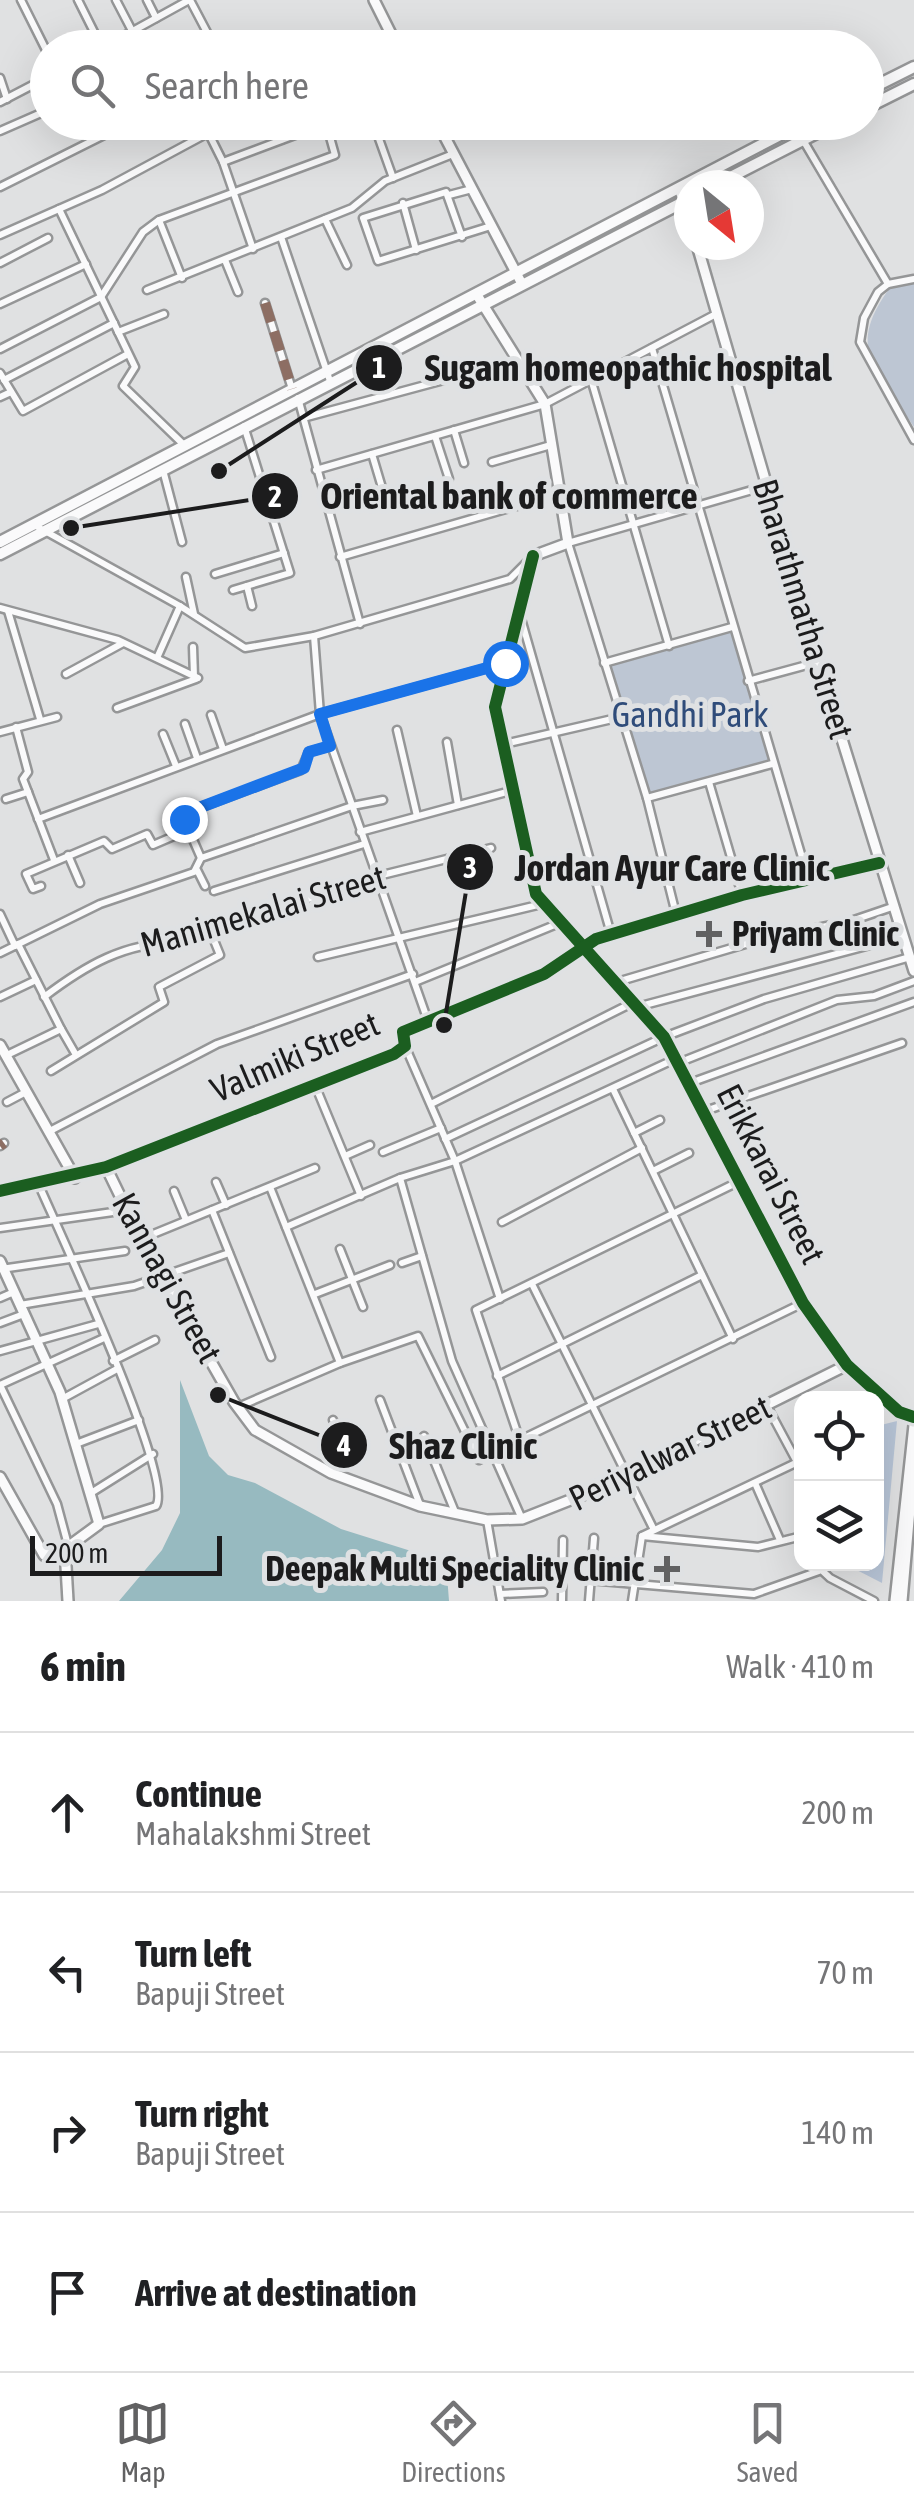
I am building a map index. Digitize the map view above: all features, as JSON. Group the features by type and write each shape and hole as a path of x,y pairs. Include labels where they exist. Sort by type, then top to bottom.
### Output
{"main road":[{"path":"884,82 914,67"},
{"path":"884,99 914,84"},
{"path":"713,170 770,140"},
{"path":"745,170 802,140"},
{"path":"520,279 674,190"},
{"path":"0,542 295,391 674,206"},
{"path":"0,554 162,468 187,449 243,425 295,391"}],"street":[{"path":"21,0 36,30"},
{"path":"78,0 93,30"},
{"path":"116,0 131,30"},
{"path":"148,0 156,18"},
{"path":"135,30 189,0 206,30"},
{"path":"374,0 389,30"},
{"path":"0,78 3,101 30,87"},
{"path":"0,131 30,118"},
{"path":"0,187 94,140"},
{"path":"0,235 194,140"},
{"path":"212,140 223,162 252,249"},
{"path":"223,162 281,140"},
{"path":"0,350 101,296 144,232 159,220 334,155 331,140"},
{"path":"379,140 393,178"},
{"path":"447,140 520,279"},
{"path":"802,140 888,284"},
{"path":"148,290 352,208 393,178 454,154"},
{"path":"472,189 403,203 362,218 378,261 491,226"},
{"path":"449,195 462,236"},
{"path":"403,203 416,250"},
{"path":"60,209 135,367 123,386 187,449"},
{"path":"325,219 347,265"},
{"path":"159,220 182,278"},
{"path":"0,263 48,238"},
{"path":"281,238 328,376"},
{"path":"225,260 238,292"},
{"name":"Bharathmatha Street","path":"702,260 818,662 914,971"},
{"path":"0,304 86,264"},
{"path":"914,279 888,284 864,318 861,350 914,440"},
{"path":"480,299 545,404 568,543 646,798 676,914"},
{"path":"265,303 303,418 360,624"},
{"path":"316,470 545,404 718,313"},
{"path":"118,332 164,314"},
{"path":"114,323 2,377 23,411 128,354"},
{"path":"652,348 810,882"},
{"path":"303,418 454,377"},
{"path":"590,378 670,646"},
{"path":"0,398 11,392"},
{"path":"233,590 290,573 243,425"},
{"path":"454,430 464,463"},
{"path":"435,436 449,480"},
{"path":"492,462 551,445"},
{"path":"372,454 383,492"},
{"path":"162,468 182,542"},
{"path":"34,524 180,606 245,648 314,636 510,579 533,556 568,543 766,486"},
{"path":"340,557 558,494"},
{"path":"215,574 284,552"},
{"path":"318,957 542,904 533,883 496,707 533,556"},
{"path":"186,577 194,615"},
{"path":"247,586 252,606"},
{"path":"157,658 180,606"},
{"path":"4,609 121,641 196,678"},
{"path":"4,609 40,720"},
{"path":"518,610 611,934"},
{"path":"604,663 732,627"},
{"path":"314,636 320,714 428,1021"},
{"path":"66,674 121,641"},
{"path":"193,648 196,678"},
{"path":"748,681 818,662"},
{"path":"38,819 320,714 505,663"},
{"path":"116,708 196,678"},
{"path":"211,715 224,749"},
{"path":"0,732 56,717"},
{"path":"504,744 621,717"},
{"path":"184,724 198,758"},
{"path":"16,728 28,772 22,779 54,860"},
{"path":"397,730 418,816"},
{"path":"163,734 176,766"},
{"path":"447,742 458,805"},
{"path":"204,886 198,870 200,858 188,830 188,812 301,770 309,752 330,746"},
{"path":"646,798 772,764"},
{"path":"709,782 742,895"},
{"path":"360,832 515,790"},
{"path":"6,799 28,792"},
{"path":"200,858 352,806 383,800"},
{"path":"41,886 32,888 25,876 54,860 104,841 114,848 147,834 154,844 188,830"},
{"path":"214,892 364,844"},
{"name":"Manimekalai Street","path":"44,997 88,963 148,943 178,942 209,928 378,876 491,848"},
{"path":"68,855 80,882"},
{"name":"Valmiki Street","path":"0,1190 75,1178 314,1086 405,1046 402,1032 544,974 611,934 742,895 880,863"},
{"path":"0,953 100,904 198,870"},
{"name":"Erikkarai Street","path":"542,904 664,1036 803,1304 847,1366 900,1412 914,1417"},
{"path":"617,982 759,940 851,921 895,906"},
{"path":"0,914 76,1056"},
{"path":"48,1132 218,1044 414,978 562,922"},
{"path":"50,1071 164,1002 158,987 220,955 209,928"},
{"path":"431,1104 636,1004 904,936"},
{"path":"446,1139 664,1036 764,999 910,956"},
{"path":"0,997 36,980"},
{"path":"286,1227 400,1178 454,1162 676,1061 837,1000 874,996 914,981"},
{"path":"690,1082 914,1002"},
{"path":"5,1059 62,1029"},
{"path":"706,1111 902,1042"},
{"path":"0,1045 75,1178"},
{"path":"405,1046 446,1139 500,1299"},
{"path":"314,1086 360,1196"},
{"path":"612,1089 733,1339"},
{"path":"6,1102 27,1091"},
{"path":"634,1133 660,1120"},
{"path":"384,1152 441,1128"},
{"path":"344,1156 370,1145"},
{"path":"502,1222 642,1148"},
{"path":"653,1171 689,1153"},
{"name":"Kannagi Street","path":"106,1167 141,1239 255,1430 332,1473 420,1506 487,1520"},
{"path":"141,1239 315,1168"},
{"path":"400,1178 452,1362 522,1519"},
{"path":"520,1440 476,1310 741,1181"},
{"path":"0,1478 15,1497 38,1551 49,1556 98,1524 159,1503 152,1454 140,1420 38,1182"},
{"path":"216,1182 226,1205"},
{"path":"270,1187 340,1363"},
{"path":"174,1191 186,1220"},
{"path":"0,1228 127,1210"},
{"path":"212,1210 272,1357"},
{"path":"340,1249 363,1307"},
{"path":"98,1524 62,1399 1,1266 124,1251"},
{"path":"0,1323 22,1310 164,1278 229,1253"},
{"path":"402,1262 422,1256"},
{"path":"315,1294 390,1265"},
{"path":"497,1376 702,1275"},
{"path":"532,1284 653,1528"},
{"path":"0,1298 14,1292"},
{"path":"238,1407 415,1336 421,1338 479,1460 803,1304"},
{"path":"0,1351 98,1324"},
{"path":"68,1601 67,1547 57,1504 0,1385 104,1338"},
{"path":"62,1399 156,1340"},
{"name":"Periyalwar Street","path":"487,1520 522,1519 626,1474 847,1366"},
{"path":"380,1400 420,1506"},
{"path":"767,1406 794,1452"},
{"path":"76,1444 140,1420"},
{"path":"332,1420 345,1450 332,1473"},
{"path":"898,1601 914,1425"},
{"path":"424,1436 456,1513"},
{"path":"91,1493 152,1454"},
{"path":"898,1601 914,1462"},
{"path":"632,1601 642,1536 794,1464"},
{"path":"755,1483 780,1540"},
{"path":"487,1520 500,1598 543,1592"},
{"path":"642,1536 750,1547 794,1537"},
{"path":"589,1601 594,1538"},
{"path":"562,1601 563,1540"},
{"path":"494,1566 544,1564"},
{"path":"590,1580 754,1594 808,1571"},
{"path":"824,1571 874,1601"}],"green space":[{"path":"914,282 914,427 879,375 868,345 876,310 889,289"},
{"name":"Gandhi Park","path":"732,627 771,761 648,798 604,663"}],"shaded area":[{"path":"180,1380 209,1456 228,1475 255,1483 341,1529 446,1562 449,1601 119,1601 162,1550 180,1513"},
{"path":"897,1421 884,1561 884,1481 884,1424"},
{"path":"859,1571 883,1571 882,1583"}],"marked path":[{"path":"265,303 292,389"},
{"path":"0,1146 4,1143"}],"cycle path":[{"path":"533,556 495,707 536,894 664,1037 803,1303 847,1365 899,1412 914,1417"},
{"path":"0,1191 106,1167 394,1054 405,1046 403,1032 544,974 596,939 742,895 879,863"}],"place":[{"name":"Sugam homeopathic hospital","path":"219,471"},
{"name":"Oriental bank of commerce","path":"71,528"},
{"name":"Priyam Clinic","path":"709,934"},
{"name":"Jordan Ayur Care Clinic","path":"444,1025"},
{"name":"Shaz Clinic","path":"218,1395"},
{"name":"Deepak Multi Speciality Clinic","path":"667,1569"}],"route":[{"path":"184,819 188,812 304,768 309,752 330,746 320,714 505,663"}]}
